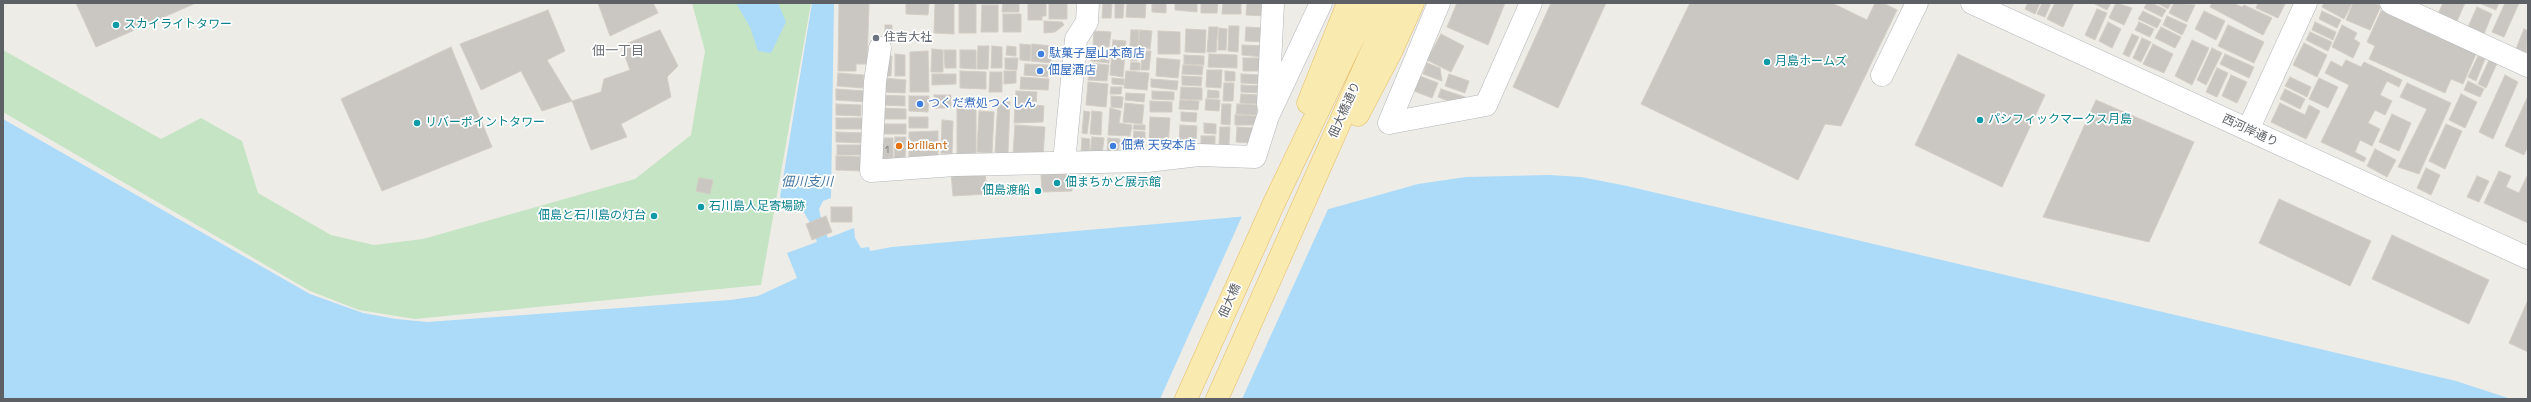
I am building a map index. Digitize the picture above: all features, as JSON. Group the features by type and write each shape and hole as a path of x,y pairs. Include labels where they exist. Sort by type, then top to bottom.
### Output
{"main road":[{"path":"1274,203 1297,131 1348,3"},
{"name":"佃大橋通り","path":"1274,203 1370,3"},
{"name":"佃大橋通り","path":"1298,217 1393,3"},
{"path":"1216,399 1298,217 1339,150 1391,52 1413,3"},
{"name":"佃大橋","path":"1186,399 1274,203"}],"street":[{"path":"1064,162 1076,39 1087,22 1088,3"},
{"path":"1268,116 1273,3"},
{"path":"880,48 875,82 871,171 955,165 1147,161 1199,155 1255,157 1268,116 1321,3"},
{"path":"1439,3 1389,123 1486,105 1532,3"},
{"path":"1882,75 1917,3"},
{"name":"西河岸通り","path":"1972,3 2528,258"},
{"path":"2248,130 2306,3"},
{"path":"2391,3 2528,66"}],"green space":[{"path":"692,3 811,3 761,285 415,319 359,310 310,291 3,112 3,50 161,139 201,118 242,141 258,193 331,235 374,245 423,239 635,179 691,135 705,51"}],"water":[{"path":"736,3 778,3 786,22 771,53 758,51 750,27"},
{"name":"佃川支川","path":"812,3 834,3 831,198 823,201 819,209 821,218 812,226 803,211 780,197"},
{"path":"3,119 310,294 363,313 396,319 427,322 730,300 758,296 797,278 787,253 817,242 814,235 825,231 828,238 854,228 855,238 861,248 869,247 870,251 892,247 1329,209 1418,184 1466,177 1549,175 1581,177 1627,186 2456,381 2511,399 3,399"}],"pier":[{"path":"1329,207 1242,399 1160,399 1243,214"}],"building":[{"name":"スカイライトタワー","path":"76,3 196,3 96,47"},
{"path":"598,3 653,3 658,13 610,36"},
{"path":"839,3 869,3 867,64 856,64 856,71 838,71"},
{"path":"906,3 929,3 928,15 906,14"},
{"path":"935,3 954,3 954,34 934,33"},
{"path":"959,3 976,3 976,33 959,33"},
{"path":"1003,3 1019,3 1019,12 1002,12"},
{"path":"1028,3 1046,3 1046,16 1042,16 1042,20 1028,20"},
{"path":"1049,3 1067,3 1067,19 1049,19"},
{"path":"1103,3 1112,3 1111,18 1102,18"},
{"path":"1115,3 1124,3 1123,18 1115,18"},
{"path":"1127,3 1146,3 1145,18 1126,17"},
{"path":"1152,3 1166,3 1166,13 1152,12"},
{"path":"1175,3 1197,3 1197,12 1175,10"},
{"path":"1201,3 1218,3 1217,13 1201,13"},
{"path":"1223,3 1241,3 1241,14 1222,14"},
{"path":"1247,3 1267,3 1266,16 1246,15"},
{"path":"1457,3 1505,3 1488,45 1447,27"},
{"path":"1551,3 1606,3 1558,108 1513,87"},
{"name":"月島ホームズ","path":"1690,3 1832,3 1867,20 1875,3 1883,3 1897,10 1841,126 1825,124 1798,180 1641,104"},
{"path":"2028,3 2040,3 2035,14 2025,9"},
{"path":"2042,3 2051,3 2045,17 2037,14"},
{"path":"2055,3 2074,3 2063,27 2047,19"},
{"path":"2093,3 2111,3 2107,10"},
{"path":"2116,3 2132,8 2124,25 2109,18"},
{"path":"2147,3 2152,3 2166,10 2162,17 2144,8"},
{"path":"2157,3 2171,3 2168,9"},
{"path":"2174,3 2195,5 2187,22 2169,13"},
{"path":"2212,3 2233,3 2242,7 2244,5 2272,18 2263,35 2210,7"},
{"path":"2258,3 2285,4 2278,18 2256,8"},
{"path":"2324,3 2352,3 2344,19 2322,7"},
{"path":"2353,3 2375,3 2381,6 2370,30 2346,20"},
{"path":"2443,3 2465,3 2457,21 2438,14"},
{"path":"2479,3 2499,3 2496,10"},
{"path":"2505,3 2519,3 2504,37 2492,32"},
{"path":"982,5 998,5 998,32 981,32"},
{"path":"2477,7 2492,14 2484,34 2468,27"},
{"path":"2097,9 2107,13 2095,40 2085,35"},
{"path":"548,10 565,51 547,60 572,101 542,111 521,71 481,90 460,44"},
{"path":"2143,11 2161,20 2157,28 2138,19"},
{"path":"2204,11 2225,21 2216,40 2195,29"},
{"path":"2322,11 2341,20 2337,28 2319,19"},
{"path":"2381,11 2476,54 2463,84 2451,79 2445,93 2369,59 2375,46 2367,42"},
{"path":"1003,14 1021,14 1021,32 1003,32"},
{"path":"2167,16 2187,25 2182,35 2163,25"},
{"path":"1044,21 1062,22 1064,25 1055,32 1044,33"},
{"path":"2108,22 2121,29 2112,48 2099,41"},
{"path":"2139,22 2154,29 2150,37 2135,30"},
{"path":"2315,22 2336,32 2333,40 2312,30"},
{"path":"885,25 892,25 892,33 885,32"},
{"path":"2228,25 2264,42 2254,63 2218,46"},
{"path":"2342,25 2357,33 2354,39 2360,43 2353,58 2332,47"},
{"path":"1229,26 1239,26 1238,52 1228,51"},
{"path":"1209,27 1218,27 1216,52 1207,52"},
{"path":"1246,27 1265,28 1265,42 1245,41"},
{"path":"2161,27 2181,37 2175,48 2155,38"},
{"path":"1219,28 1227,29 1226,50 1218,50"},
{"path":"1186,29 1206,30 1205,53 1185,52"},
{"path":"2524,29 2528,31 2526,53 2516,49"},
{"path":"660,30 678,66 667,77 671,97 621,124 627,137 591,150 572,101 601,92 604,79 630,70 621,46"},
{"path":"1131,30 1139,30 1137,61 1129,60"},
{"path":"1140,30 1152,31 1150,49 1138,48"},
{"path":"1094,31 1111,32 1109,47 1093,46"},
{"path":"1158,31 1180,32 1180,54 1158,54"},
{"path":"2310,32 2332,42 2328,51 2306,40"},
{"path":"1441,34 1464,46 1451,72 1427,60"},
{"path":"2132,34 2139,37 2129,57 2123,54"},
{"path":"2142,38 2151,42 2141,62 2133,58"},
{"path":"1113,40 1126,41 1123,77 1110,75"},
{"path":"2192,40 2209,48 2192,85 2175,76"},
{"path":"2304,43 2327,55 2317,77 2293,65"},
{"path":"1020,44 1031,45 1030,61 1020,60"},
{"path":"1032,44 1052,46 1051,63 1031,61"},
{"path":"2153,44 2173,54 2164,73 2143,64"},
{"path":"1242,45 1265,46 1264,57 1242,55"},
{"path":"978,46 989,46 988,69 977,69"},
{"path":"992,46 1002,47 1002,68 991,68"},
{"path":"1007,46 1016,47 1016,56 1006,55"},
{"name":"リバーポイントタワー","path":"451,47 492,147 382,191 341,99"},
{"path":"2212,48 2222,53 2206,85 2197,80"},
{"path":"932,49 943,50 943,72 931,72"},
{"path":"944,50 956,50 956,68 945,68"},
{"path":"960,50 976,50 976,69 960,68"},
{"path":"1092,50 1109,51 1109,63 1091,61"},
{"path":"928,51 929,92 910,92 910,52"},
{"path":"1142,51 1151,51 1149,70 1141,70"},
{"path":"895,54 905,55 905,76 895,76"},
{"path":"1209,54 1237,55 1237,68 1208,67"},
{"name":"パシフィックマークス月島","path":"1958,54 2045,95 2002,187 1915,145"},
{"path":"2225,54 2254,67 2249,78 2220,64"},
{"path":"883,55 892,56 891,76 882,76"},
{"path":"1184,55 1204,56 1204,65 1184,64"},
{"path":"2478,56 2485,59 2476,81 2468,77"},
{"path":"1005,58 1018,58 1017,70 1005,69"},
{"path":"1157,58 1180,60 1178,78 1156,76"},
{"path":"1243,58 1262,58 1261,71 1243,71"},
{"path":"2490,58 2498,61 2486,88 2478,84"},
{"path":"2346,60 2361,67 2364,62 2402,80 2399,87 2387,81 2380,95 2392,101 2385,115 2375,110 2368,123 2380,129 2372,146 2360,140 2355,152 2366,158 2364,162 2321,142 2349,85 2325,73 2331,61 2342,67"},
{"path":"1131,62 1140,63 1140,70 1130,70"},
{"path":"1089,63 1109,65 1107,81 1088,80"},
{"path":"1427,63 1440,68 1442,81 1423,74"},
{"path":"1025,64 1049,65 1048,77 1024,75"},
{"path":"1183,65 1203,66 1202,75 1182,74"},
{"path":"2217,68 2228,73 2217,97 2206,92"},
{"path":"1207,70 1222,70 1221,88 1206,87"},
{"path":"960,71 986,72 986,89 960,88"},
{"path":"1004,71 1016,71 1016,83 1004,84"},
{"path":"1126,71 1149,73 1147,90 1124,88"},
{"path":"1225,71 1235,72 1235,81 1225,81"},
{"path":"990,72 1002,72 1002,92 989,92"},
{"path":"838,73 864,75 863,88 837,86"},
{"path":"932,74 956,74 956,84 932,85"},
{"path":"1241,74 1262,75 1261,84 1241,83"},
{"path":"1449,74 1469,81 1465,93 1445,86"},
{"path":"2231,75 2247,82 2237,103 2222,96"},
{"path":"2505,75 2518,82 2493,139 2479,132"},
{"path":"1182,76 1202,77 1201,86 1182,85"},
{"path":"1420,76 1438,83 1432,98 1414,91"},
{"path":"1021,77 1049,79 1048,90 1020,89"},
{"path":"2290,77 2311,87 2307,97 2285,86"},
{"path":"883,78 906,80 905,93 882,92"},
{"path":"1112,78 1124,79 1124,85 1112,84"},
{"path":"2319,78 2338,87 2328,108 2309,99"},
{"path":"1151,79 1178,81 1177,90 1151,87"},
{"path":"2468,81 2484,89 2480,97 2464,90"},
{"path":"1088,82 1108,84 1106,107 1086,105"},
{"path":"1224,83 1234,83 1233,101 1223,101"},
{"path":"2407,83 2451,103 2419,174 2398,167 2427,109 2400,97"},
{"path":"1241,85 1260,86 1260,93 1241,92"},
{"path":"1111,87 1122,87 1121,94 1110,94"},
{"path":"1181,87 1202,88 1202,100 1180,99"},
{"path":"836,89 866,91 865,102 836,100"},
{"path":"1441,89 1465,97 1462,106 1438,97"},
{"path":"2285,89 2305,99 2300,109 2280,99"},
{"path":"1208,90 1219,91 1219,98 1207,98"},
{"path":"1016,91 1037,92 1036,105 1044,106 1043,122 1014,123"},
{"path":"1152,91 1174,92 1174,100 1152,99"},
{"path":"1126,93 1145,94 1144,102 1125,100"},
{"path":"1241,94 1258,95 1258,104 1240,103"},
{"path":"2461,94 2477,102 2465,128 2449,120"},
{"path":"881,95 905,96 905,106 881,105"},
{"path":"934,95 951,95 951,108 934,108"},
{"path":"909,96 929,96 928,112 909,111"},
{"path":"1111,96 1123,97 1122,108 1111,107"},
{"path":"2528,96 2528,146 2524,155 2505,146"},
{"path":"957,99 976,99 976,155 957,155"},
{"path":"1206,99 1220,100 1219,111 1205,110"},
{"path":"1180,100 1199,101 1198,110 1179,109"},
{"path":"2096,100 2194,142 2149,242 2043,217"},
{"path":"998,101 1010,102 1008,153 995,152"},
{"path":"1150,101 1172,102 1172,112 1150,112"},
{"path":"1125,103 1144,105 1142,124 1123,122"},
{"path":"2280,103 2305,115 2309,105 2320,111 2306,139 2271,122"},
{"path":"836,104 861,105 861,116 836,115"},
{"path":"1222,104 1231,104 1230,125 1221,124"},
{"path":"1237,104 1257,105 1257,115 1236,114"},
{"path":"881,108 906,109 906,119 881,119"},
{"path":"1110,108 1121,111 1119,123 1132,125 1130,136 1108,135"},
{"path":"979,111 994,112 992,153 977,152"},
{"path":"1084,111 1090,112 1087,134 1082,133"},
{"path":"1092,111 1102,112 1101,135 1090,134"},
{"path":"1181,112 1197,113 1196,122 1181,121"},
{"path":"2392,114 2411,123 2399,151 2379,142"},
{"path":"1235,115 1256,116 1255,125 1235,125"},
{"path":"909,117 928,117 928,128 909,128"},
{"path":"1150,117 1170,118 1168,146 1149,144"},
{"path":"836,118 865,118 865,129 836,129"},
{"path":"942,120 953,121 952,154 941,153"},
{"path":"1204,123 1216,124 1216,134 1204,133"},
{"path":"880,124 906,124 906,134 880,134"},
{"path":"2446,124 2462,131 2445,169 2429,161"},
{"path":"1015,125 1045,127 1043,156 1013,154"},
{"path":"1134,125 1145,125 1145,130 1133,129"},
{"path":"1180,125 1197,126 1196,144 1179,143"},
{"path":"1220,127 1230,127 1229,145 1219,144"},
{"path":"1237,127 1253,128 1252,143 1236,142"},
{"path":"938,131 938,156 909,157 909,132"},
{"path":"1134,131 1145,132 1145,142 1133,141"},
{"path":"836,132 865,133 865,143 836,142"},
{"path":"1201,136 1215,136 1215,145 1201,144"},
{"path":"895,137 906,137 905,162 894,161"},
{"path":"1092,137 1104,138 1102,155 1090,154"},
{"path":"881,138 893,138 893,162 880,162"},
{"path":"1082,138 1090,139 1089,154 1081,153"},
{"name":"佃煮 天安本店","path":"1108,138 1120,139 1118,154 1107,153"},
{"path":"1123,138 1130,138 1129,153 1122,153"},
{"path":"1134,143 1144,144 1143,153 1133,153"},
{"path":"837,145 864,145 864,155 837,155"},
{"path":"2375,149 2396,160 2387,177 2367,166"},
{"path":"836,156 863,157 863,171 836,170"},
{"path":"2426,168 2440,175 2431,195 2417,188"},
{"path":"985,171 987,194 953,196 951,173"},
{"path":"2499,171 2511,176 2506,187 2519,193 2528,174 2528,223 2484,203"},
{"path":"1072,174 1072,191 1042,192 1041,175"},
{"path":"2477,176 2489,181 2479,202 2467,197"},
{"path":"699,178 713,180 710,194 696,191"},
{"path":"2279,199 2371,241 2350,286 2259,243"},
{"path":"831,207 852,207 852,222 831,222"},
{"path":"826,216 832,232 812,240 806,224"},
{"path":"2392,235 2489,280 2469,324 2372,279"},
{"path":"2528,300 2528,352 2509,343"}],"place":[{"name":"スカイライトタワー","path":"116,25"},
{"name":"住吉大社","path":"876,38"},
{"name":"駄菓子屋山本商店","path":"1041,54"},
{"name":"月島ホームズ","path":"1767,62"},
{"name":"佃屋酒店","path":"1040,71"},
{"name":"つくだ煮処つくしん","path":"920,104"},
{"name":"パシフィックマークス月島","path":"1980,120"},
{"name":"リバーポイントタワー","path":"417,123"},
{"name":"brillant","path":"899,146"},
{"name":"佃煮 天安本店","path":"1113,146"},
{"name":"佃まちかど展示館","path":"1057,183"},
{"name":"佃島渡船","path":"1038,191"},
{"name":"石川島人足寄場跡","path":"701,207"},
{"name":"佃島と石川島の灯台","path":"654,216"}],"district":[{"name":"佃一丁目","path":"618,51"}]}
